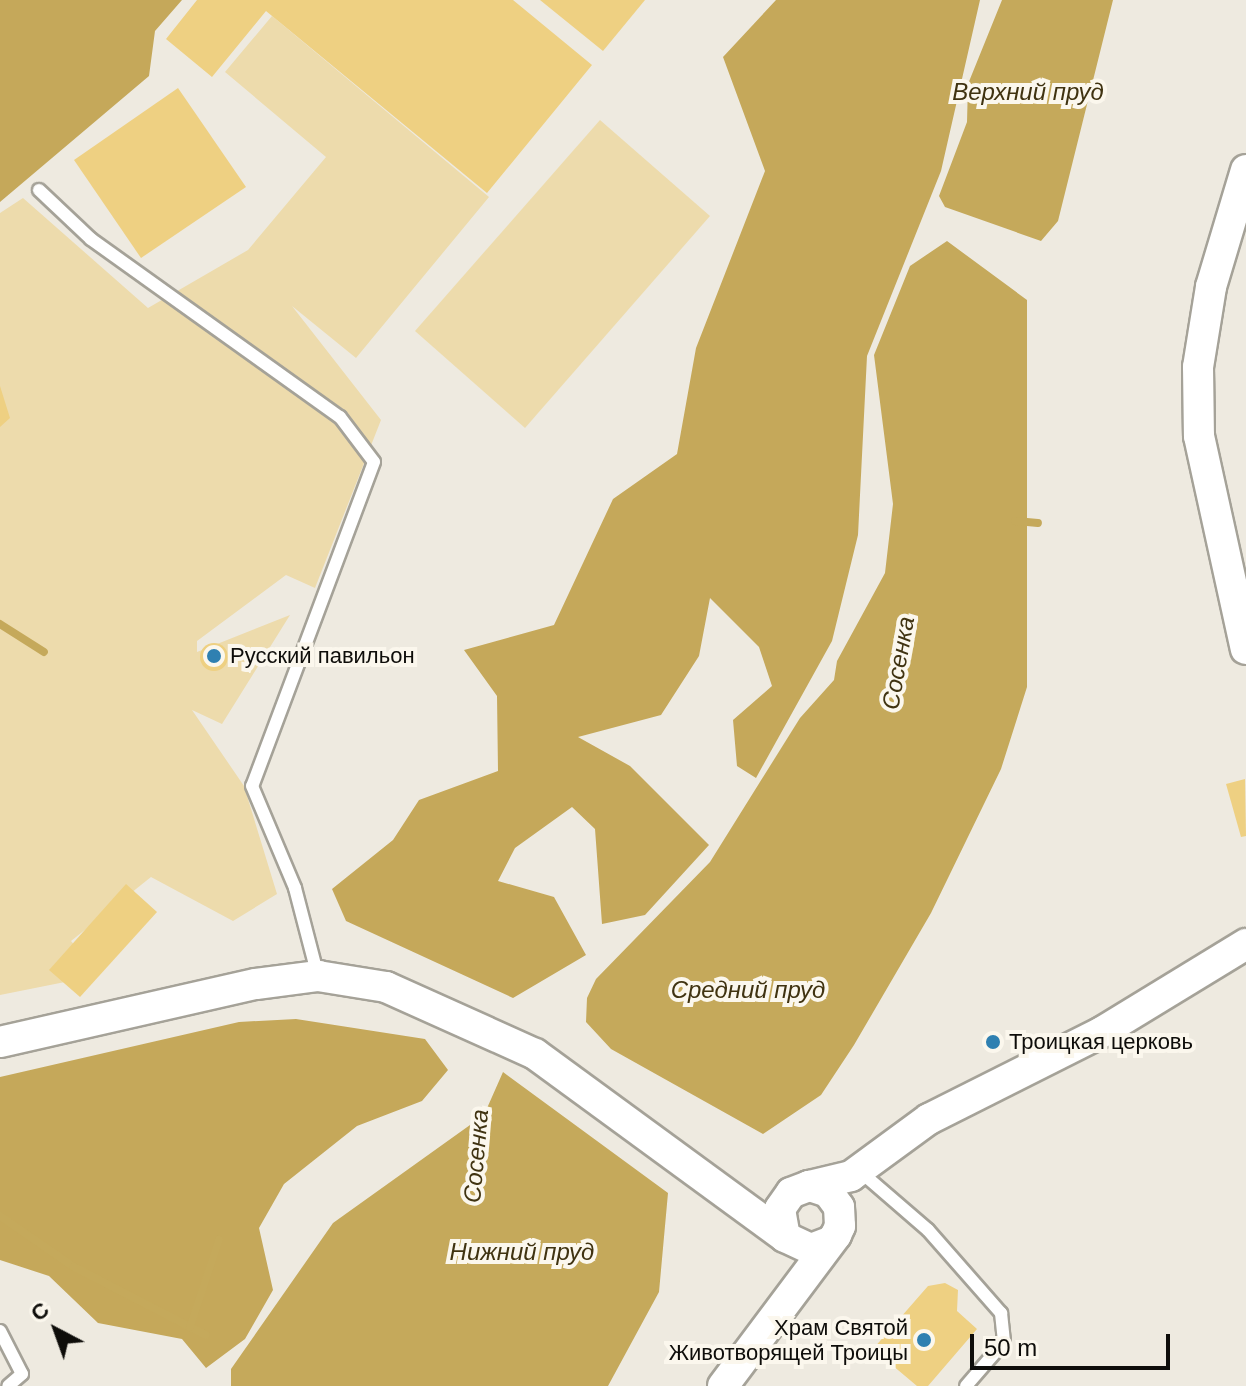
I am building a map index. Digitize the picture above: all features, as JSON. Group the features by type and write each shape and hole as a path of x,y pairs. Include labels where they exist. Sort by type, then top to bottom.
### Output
{"street":[{"path":"1246,170 1211,287 1198,367 1199,436 1239,590 1246,649"},
{"path":"718,1185 754,1195 835,1182 866,1167 929,1119 1102,1032 1244,943"},
{"path":"0,1042 318,976 386,987 477,1023 535,1054 718,1185 789,1240 811,1249 835,1230"},
{"path":"723,1386 835,1230 866,1167"},
{"path":"766,1326 794,1277 789,1240 780,1209 800,1190 828,1192 835,1230"}],"lane":[{"path":"39,190 91,239 340,417 374,462 252,786 295,888 318,976"},
{"path":"866,1167 936,1238 1001,1313 1004,1342 966,1386"},
{"path":"0,1331 22,1374 8,1386"}],"shaded area":[{"path":"0,0 182,0 155,31 149,76 0,202"},
{"path":"776,0 980,0 941,171 867,356 858,535 832,641 756,778 737,766 733,720 772,686 759,647 710,598 699,656 661,715 578,737 630,766 709,845 645,915 602,924 595,829 572,807 515,848 498,881 554,897 586,955 513,998 346,921 332,889 393,840 419,800 498,771 497,696 464,650 554,625 613,499 677,454 696,348 765,171 723,57"},
{"path":"272,16 489,197 356,358 292,306 381,420 315,588 286,575 197,641 197,652 290,615 222,724 192,710 244,786 277,894 233,921 151,877 71,941 100,975 0,995 0,213 23,198 148,308 248,250 326,157 225,72"},
{"path":"600,120 710,216 525,428 415,331"},
{"path":"296,1019 425,1039 448,1070 422,1101 357,1126 284,1184 259,1228 273,1290 245,1339 206,1368 182,1339 98,1323 49,1276 0,1260 0,1077 239,1022"}],"water":[{"name":"Верхний пруд","path":"1002,0 1113,0 1058,221 1041,241 945,207 939,196 967,122 968,84"},
{"name":"Средний пруд","path":"947,241 1027,300 1027,687 1001,769 931,913 854,1045 821,1095 763,1134 611,1049 586,1022 587,998 596,979 710,862 800,718 834,680 837,661 885,573 893,504 874,355 910,266"},
{"name":"Нижний пруд","path":"503,1072 668,1193 659,1292 608,1386 231,1386 231,1369 333,1223 484,1115"}],"building":[{"path":"197,0 513,0 592,65 487,193 266,11 212,77 166,39"},
{"path":"540,0 645,0 603,51"},
{"path":"178,88 246,187 141,258 74,160"},
{"path":"0,386 10,418 0,427"},
{"name":"Русский павильон","path":"214,643 224,647 228,657 224,667 214,671 204,667 200,657 204,647"},
{"path":"1245,779 1246,836 1241,837 1226,784"},
{"path":"126,884 157,912 80,997 49,970"},
{"name":"Храм Святой Животворящей Троицы","path":"945,1283 958,1290 957,1311 977,1329 928,1386 917,1386 873,1349 928,1286"}],"waterway":[{"path":"1015,521 1038,523"},
{"path":"0,624 44,652"},
{"path":"0,1216 74,1267 206,1335"},
{"path":"190,1327 219,1240"}],"place":[{"name":"Русский павильон","path":"214,656"},
{"name":"Троицкая церковь","path":"993,1042"},
{"name":"Храм Святой Животворящей Троицы","path":"924,1340"}],"water label":[{"name":"Сосенка","path":"898,663"},
{"name":"Сосенка","path":"476,1156"}]}
